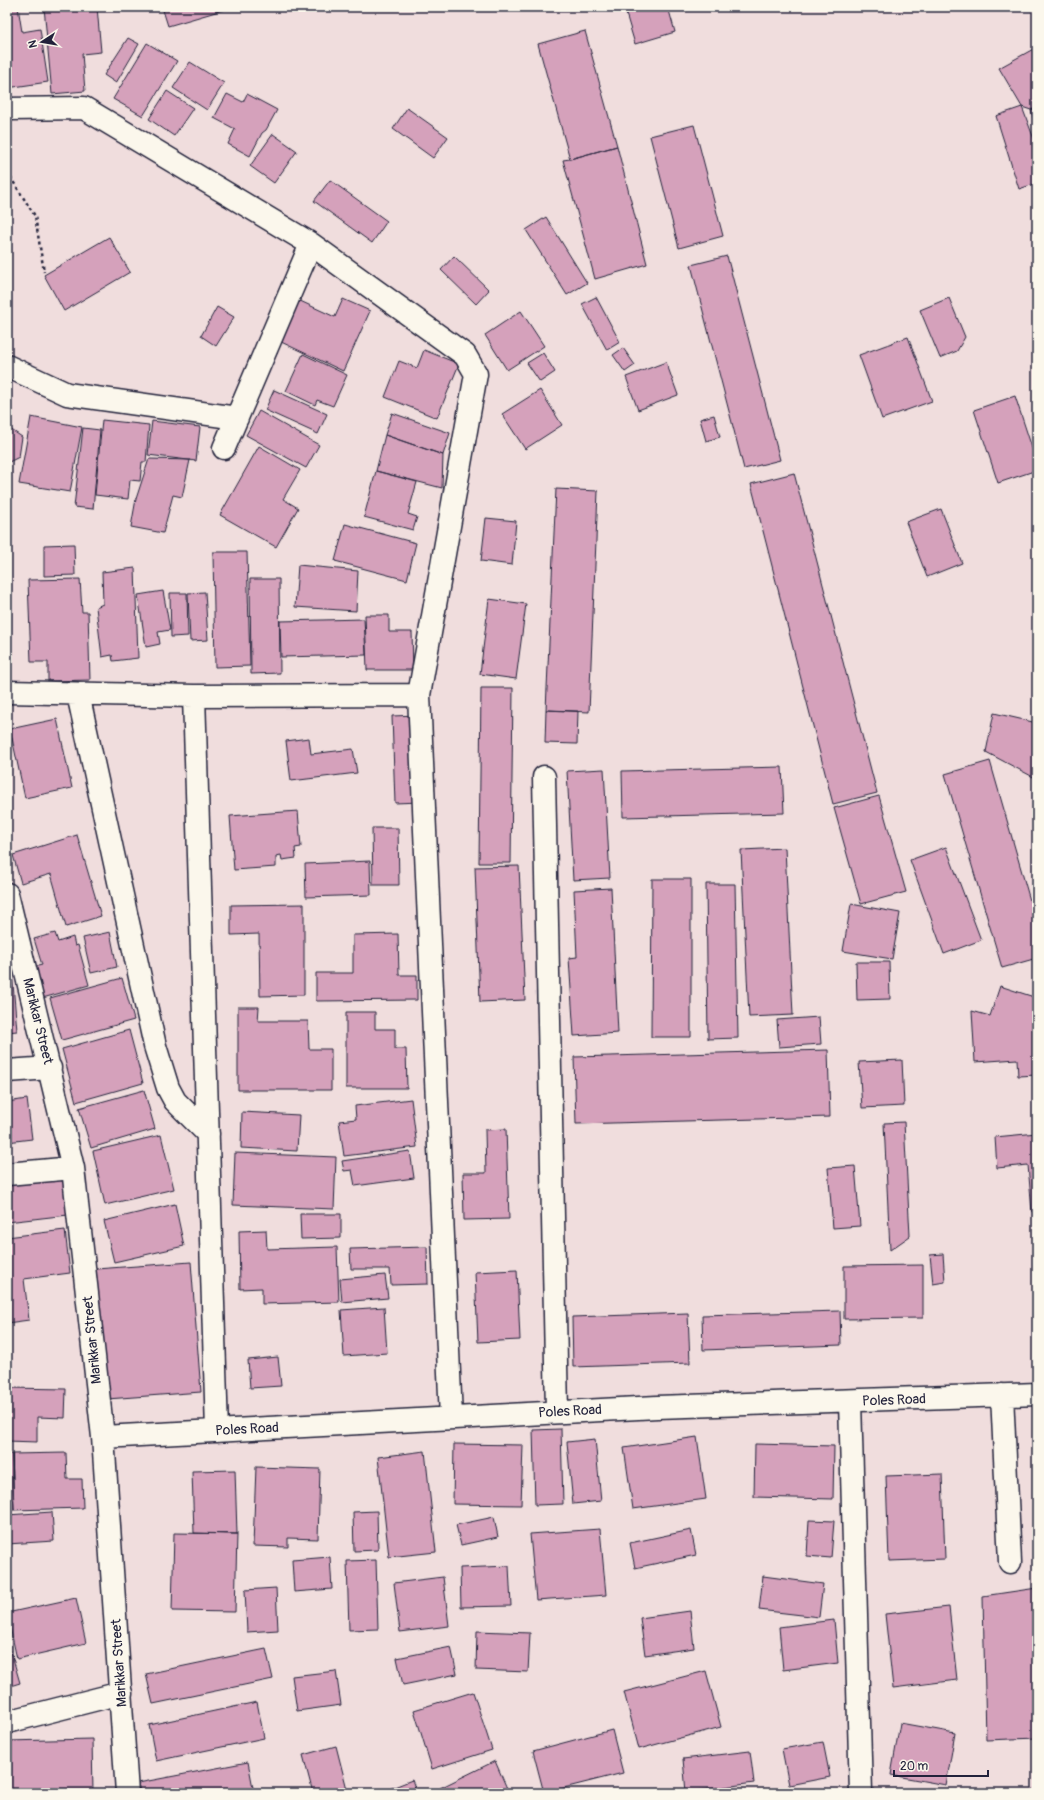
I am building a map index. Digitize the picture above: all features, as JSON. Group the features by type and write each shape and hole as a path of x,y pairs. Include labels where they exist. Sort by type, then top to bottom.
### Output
{"street":[{"path":"7,110 84,108 311,244 465,356 476,374 419,695 451,1418"},
{"path":"224,448 311,244"},
{"path":"7,366 67,394 237,418"},
{"path":"7,692 194,696 419,695"},
{"path":"78,694 155,1046 168,1088 175,1100 208,1134"},
{"path":"194,696 218,1431"},
{"path":"544,777 557,1412"},
{"name":"Marikkar Street","path":"7,894 73,1168 103,1437 127,1793"},
{"path":"7,1071 50,1068"},
{"path":"7,1174 73,1168"},
{"name":"Poles Road","path":"103,1437 657,1407 1037,1394"},
{"path":"1002,1395 1010,1562"},
{"path":"850,1401 861,1793"},
{"path":"7,1722 121,1693"}],"path":[{"path":"7,172 35,216 44,272"}],"building":[{"path":"7,7 18,7 22,32 40,29 48,82 7,88"},
{"path":"44,7 97,7 101,52 82,54 85,91 52,94"},
{"path":"162,7 233,7 168,26"},
{"path":"624,7 668,7 675,32 635,44"},
{"path":"585,31 617,146 570,159 538,44"},
{"path":"128,38 139,44 116,83 104,75"},
{"path":"147,43 177,61 143,116 113,99"},
{"path":"1037,47 1037,107 1031,110 1022,107 999,68"},
{"path":"190,62 224,83 207,110 173,88"},
{"path":"167,91 193,108 174,136 149,119"},
{"path":"227,94 243,102 247,94 277,110 266,130 262,133 250,156 228,144 235,129 214,118"},
{"path":"1022,107 1037,147 1037,183 1019,189 996,116"},
{"path":"1037,107 1037,132 1031,110"},
{"path":"407,108 448,137 433,158 393,129"},
{"path":"694,125 723,236 679,248 650,136"},
{"path":"273,134 297,151 274,183 250,166"},
{"path":"617,146 647,264 595,279 563,160"},
{"path":"330,180 387,221 372,243 314,201"},
{"path":"546,217 587,283 567,295 526,230"},
{"path":"109,237 130,272 64,311 44,275"},
{"path":"454,256 489,290 476,304 441,270"},
{"path":"727,256 780,460 744,469 691,265"},
{"path":"596,297 620,342 607,350 582,304"},
{"path":"949,298 965,337 957,351 940,358 920,310"},
{"path":"343,299 370,311 343,371 279,341 298,300 335,317"},
{"path":"217,307 234,317 216,346 201,336"},
{"path":"521,311 544,346 507,370 485,335"},
{"path":"908,337 932,401 882,419 859,355"},
{"path":"623,348 635,365 625,372 613,355"},
{"path":"424,350 459,364 437,418 385,397 399,361 417,368"},
{"path":"543,353 555,372 540,382 527,363"},
{"path":"303,354 347,375 333,406 317,400 315,405 286,391"},
{"path":"666,362 678,395 638,410 626,377"},
{"path":"274,390 327,414 318,434 265,410"},
{"path":"540,390 562,425 525,449 502,414"},
{"path":"1015,396 1037,463 1037,470 998,483 974,410"},
{"path":"259,411 319,445 306,468 246,435"},
{"path":"392,413 450,433 443,455 385,435"},
{"path":"714,415 720,437 706,441 700,419"},
{"path":"31,417 82,427 70,492 19,484"},
{"path":"102,420 149,425 146,462 142,462 140,481 130,480 128,499 95,495"},
{"path":"152,421 200,427 196,461 148,455"},
{"path":"7,427 22,437 19,457 7,463"},
{"path":"83,428 100,430 93,509 74,507"},
{"path":"385,435 443,455 442,488 376,471"},
{"path":"259,446 300,470 283,499 298,508 276,547 220,515"},
{"path":"149,459 190,460 182,497 173,495 163,533 131,527 136,499"},
{"path":"376,471 417,482 408,514 417,517 413,530 364,517"},
{"path":"794,473 877,793 833,804 751,484"},
{"path":"556,489 598,491 589,712 546,710"},
{"path":"941,509 962,563 927,577 906,522"},
{"path":"486,518 516,521 512,565 481,561"},
{"path":"345,524 416,543 407,580 335,561"},
{"path":"74,544 75,575 44,576 44,545"},
{"path":"213,552 247,552 250,666 215,667"},
{"path":"298,565 358,571 356,611 295,607"},
{"path":"135,568 138,658 113,661 112,655 102,657 96,607 103,604 102,572"},
{"path":"80,579 82,612 88,612 90,680 48,681 48,662 31,662 28,580"},
{"path":"250,579 279,579 280,673 251,674"},
{"path":"163,591 170,630 158,632 160,644 146,647 138,595"},
{"path":"205,592 208,640 190,641 188,593"},
{"path":"170,593 187,593 188,636 171,637"},
{"path":"489,599 526,604 516,679 480,674"},
{"path":"365,615 389,615 389,632 412,632 413,670 367,670"},
{"path":"364,619 366,655 281,657 280,621"},
{"path":"481,688 513,688 511,863 479,863"},
{"path":"546,710 578,711 577,744 545,743"},
{"path":"994,713 1037,723 1037,779 986,752"},
{"path":"418,715 421,802 395,803 392,716"},
{"path":"57,719 72,788 25,798 10,729"},
{"path":"309,738 311,754 353,749 357,773 291,781 286,741"},
{"path":"990,761 1037,925 1037,958 1002,968 945,774"},
{"path":"782,767 784,813 623,817 622,771"},
{"path":"604,769 610,878 573,880 567,771"},
{"path":"879,796 906,892 861,904 834,808"},
{"path":"298,811 301,847 295,848 296,858 282,860 281,855 276,856 276,867 234,870 230,816"},
{"path":"372,828 398,828 399,885 373,885"},
{"path":"77,835 101,916 66,927 51,874 21,883 13,855"},
{"path":"946,847 981,940 944,954 910,860"},
{"path":"785,848 793,1015 749,1017 741,850"},
{"path":"370,861 371,895 306,897 305,864"},
{"path":"519,866 525,1000 480,1002 475,867"},
{"path":"652,879 691,879 691,1037 651,1037"},
{"path":"706,884 735,884 738,1038 708,1039"},
{"path":"611,888 618,1033 574,1036 569,958 577,957 574,890"},
{"path":"304,904 304,995 260,996 259,934 231,935 231,905"},
{"path":"851,904 900,913 892,959 843,951"},
{"path":"110,932 117,967 91,973 83,938"},
{"path":"55,933 58,942 73,937 75,946 78,945 89,985 39,999 30,968 42,965 34,939"},
{"path":"398,934 399,975 417,975 417,1000 316,1001 316,973 353,973 353,935"},
{"path":"856,962 889,962 890,999 857,1000"},
{"path":"7,972 12,972 17,1031 7,1032"},
{"path":"122,978 134,1020 62,1040 50,998"},
{"path":"1000,986 1037,998 1037,1075 1018,1076 1017,1059 975,1062 972,1011 990,1016"},
{"path":"238,1007 259,1007 258,1021 308,1021 309,1049 331,1049 331,1090 238,1090"},
{"path":"346,1012 375,1012 375,1029 395,1029 395,1049 406,1049 407,1088 346,1088"},
{"path":"819,1017 821,1044 779,1047 777,1020"},
{"path":"129,1030 143,1083 76,1102 62,1049"},
{"path":"828,1050 830,1117 576,1124 574,1057"},
{"path":"902,1060 904,1106 862,1108 859,1062"},
{"path":"144,1090 155,1129 91,1148 79,1108"},
{"path":"27,1099 32,1139 7,1142 7,1102"},
{"path":"411,1099 417,1147 344,1156 339,1121 356,1119 355,1106"},
{"path":"242,1112 299,1115 297,1151 241,1148"},
{"path":"904,1122 910,1236 890,1250 884,1123"},
{"path":"506,1129 509,1219 464,1220 463,1173 486,1173 485,1130"},
{"path":"1037,1133 1037,1212 1032,1212 1028,1165 997,1168 995,1137"},
{"path":"161,1135 174,1189 105,1205 93,1151"},
{"path":"410,1151 414,1178 355,1186 352,1170 344,1171 342,1161"},
{"path":"235,1153 336,1157 334,1209 233,1205"},
{"path":"855,1166 860,1226 833,1228 828,1168"},
{"path":"64,1179 68,1215 7,1222 7,1185"},
{"path":"175,1204 184,1246 114,1262 104,1221"},
{"path":"300,1214 341,1214 341,1238 301,1239"},
{"path":"65,1230 70,1273 24,1279 29,1320 7,1323 7,1237"},
{"path":"266,1230 267,1249 337,1247 339,1302 262,1304 262,1288 240,1289 239,1231"},
{"path":"427,1247 428,1284 391,1285 390,1269 351,1269 350,1249"},
{"path":"943,1254 945,1282 933,1284 930,1255"},
{"path":"191,1262 201,1392 107,1399 96,1269"},
{"path":"923,1265 923,1318 844,1319 844,1266"},
{"path":"517,1270 520,1340 478,1342 475,1272"},
{"path":"385,1275 388,1298 342,1302 340,1279"},
{"path":"384,1307 387,1353 344,1356 341,1310"},
{"path":"840,1311 841,1345 703,1350 702,1315"},
{"path":"688,1313 690,1363 573,1367 572,1317"},
{"path":"278,1357 281,1386 250,1388 248,1360"},
{"path":"7,1388 66,1389 65,1418 37,1417 37,1442 7,1441"},
{"path":"561,1429 563,1504 535,1505 533,1430"},
{"path":"697,1437 706,1499 633,1509 624,1448"},
{"path":"595,1439 601,1501 573,1504 567,1442"},
{"path":"454,1444 523,1445 521,1505 453,1504"},
{"path":"755,1444 834,1446 833,1499 754,1497"},
{"path":"425,1451 436,1552 389,1557 378,1457"},
{"path":"66,1453 67,1479 82,1479 83,1508 14,1510 12,1454"},
{"path":"7,1454 12,1454 14,1510 7,1510"},
{"path":"256,1467 320,1469 318,1539 288,1538 288,1547 253,1546"},
{"path":"235,1470 237,1534 194,1533 192,1471"},
{"path":"942,1474 945,1559 889,1561 886,1476"},
{"path":"377,1511 378,1550 354,1551 353,1512"},
{"path":"52,1512 54,1541 7,1544 7,1515"},
{"path":"494,1517 498,1537 461,1545 456,1525"},
{"path":"809,1520 834,1521 831,1558 807,1556"},
{"path":"600,1529 606,1595 536,1600 530,1534"},
{"path":"691,1530 696,1555 635,1568 630,1543"},
{"path":"174,1533 237,1534 235,1612 172,1611"},
{"path":"330,1557 332,1589 294,1592 292,1560"},
{"path":"376,1560 378,1629 349,1630 347,1561"},
{"path":"509,1566 511,1606 461,1607 460,1568"},
{"path":"763,1576 823,1584 819,1617 759,1610"},
{"path":"443,1577 449,1626 400,1632 394,1583"},
{"path":"276,1588 278,1630 247,1632 245,1590"},
{"path":"1037,1588 1037,1738 986,1740 983,1596"},
{"path":"76,1598 86,1643 17,1659 7,1613"},
{"path":"949,1607 957,1680 893,1688 885,1614"},
{"path":"690,1611 694,1648 645,1655 640,1618"},
{"path":"834,1620 838,1663 783,1670 779,1627"},
{"path":"477,1631 530,1633 528,1672 476,1670"},
{"path":"7,1638 20,1683 7,1687"},
{"path":"451,1647 457,1674 403,1685 397,1658"},
{"path":"266,1649 273,1679 153,1704 146,1674"},
{"path":"336,1671 341,1705 297,1711 292,1676"},
{"path":"706,1671 721,1727 639,1749 624,1692"},
{"path":"473,1692 492,1750 432,1769 414,1710"},
{"path":"257,1702 264,1738 156,1761 149,1725"},
{"path":"900,1723 955,1733 946,1785 891,1775"},
{"path":"612,1730 623,1773 544,1793 533,1751"},
{"path":"92,1739 93,1793 7,1793 7,1741"},
{"path":"823,1742 830,1777 789,1785 782,1749"},
{"path":"336,1746 348,1793 313,1793 303,1755"},
{"path":"750,1751 754,1783 686,1792 683,1759"},
{"path":"495,1761 509,1793 442,1793 440,1788"},
{"path":"248,1762 254,1793 140,1793 138,1783"},
{"path":"412,1780 417,1793 379,1793"}]}
